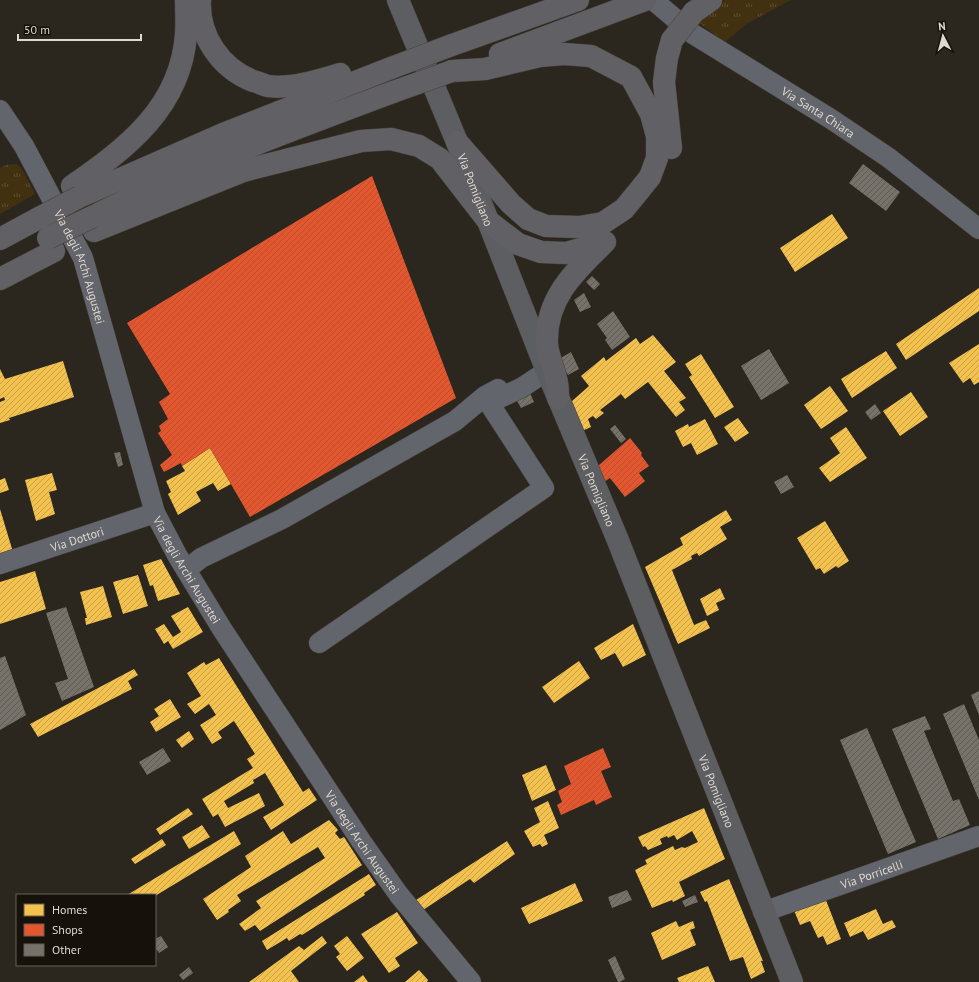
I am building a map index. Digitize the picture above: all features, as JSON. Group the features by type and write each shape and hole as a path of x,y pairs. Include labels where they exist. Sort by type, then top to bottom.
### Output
{"highway":[{"path":"75,192 138,135 164,103 175,82 183,53 186,34 186,0"},
{"path":"200,0 199,14 211,47 231,69 247,78 267,86 294,85 316,81 348,71 390,61"},
{"path":"0,239 35,213 75,192 223,134 390,61 450,39 515,11 575,1"},
{"path":"0,279 51,245 93,224 148,189 269,139 393,92 639,3"},
{"path":"558,398 557,382 547,344 554,302 566,282 605,242 641,211 654,192 671,151 664,82 667,58 672,40 702,6"},
{"path":"452,71 485,69 540,56 564,54 591,56 631,77 651,114 657,136 657,158 650,177 624,209 603,223 579,228 546,226 528,219 510,204 457,142"},
{"path":"93,224 243,171 361,142 391,139 419,146 440,160 488,221 518,244 541,252 566,253 605,242"},
{"path":"0,224 35,213"},
{"path":"0,263 51,245"}],"main road":[{"name":"Via Pomigliano","path":"398,0 457,142 547,371 617,538 792,982"}],"street":[{"name":"Via Santa Chiara","path":"653,0 693,34 831,119 889,158 979,229"},
{"name":"Via degli Archi Augustei","path":"0,110 24,146 83,258 155,514 186,570 222,629 361,841 399,895 471,982"},
{"path":"186,570 201,558 282,518 455,421 485,396 520,378 547,371"},
{"path":"319,643 544,488 489,403 521,388 547,371"},
{"name":"Via Dottori","path":"0,564 155,514"},
{"path":"186,570 206,566 256,538"},
{"name":"Via Porricelli","path":"764,912 979,836"}],"green space":[{"path":"725,0 791,0 746,24 725,42 697,21"},
{"path":"17,164 22,169 35,194 0,214 0,168 6,165"}],"building: Homes":[{"path":"832,214 848,238 795,272 780,248"},
{"path":"979,288 979,311 906,360 896,344"},
{"path":"653,335 676,362 664,371 686,398 679,402 685,410 676,417 648,382 625,399 621,394 600,410 604,413 596,419 593,416 588,419 591,427 582,431 571,402 589,386 581,376 604,357 606,361 636,338 640,344"},
{"path":"979,344 979,382 974,385 970,378 963,383 949,363"},
{"path":"886,351 897,368 852,398 841,379"},
{"path":"701,354 734,407 715,418 689,377 692,375 685,364"},
{"path":"63,361 74,397 9,418 10,420 0,423 0,402 5,400 4,397 0,399 0,369 5,379"},
{"path":"830,386 848,411 821,429 804,405"},
{"path":"911,392 928,417 900,436 883,411"},
{"path":"738,418 749,433 735,442 724,427"},
{"path":"705,419 718,444 697,455 691,443 683,447 675,431 688,424 689,427"},
{"path":"846,427 867,458 830,482 819,468 840,453 830,438"},
{"path":"210,448 231,484 218,491 213,483 196,492 201,501 178,515 168,494 171,492 166,481 185,471 182,466"},
{"path":"52,473 57,490 49,492 55,514 36,521 25,480"},
{"path":"5,478 9,490 0,493 0,480"},
{"path":"0,509 13,552 0,556"},
{"path":"726,510 732,520 720,527 727,539 699,556 697,553 691,556 692,559 672,570 694,625 706,620 710,628 678,644 645,567 683,545 680,538"},
{"path":"825,521 849,561 838,568 836,566 824,574 820,568 816,570 797,538"},
{"path":"161,559 180,594 158,601 153,585 150,586 143,565"},
{"path":"35,571 46,609 0,624 0,582"},
{"path":"138,575 148,606 123,614 113,582"},
{"path":"103,586 112,617 86,625 85,618 87,618 80,592"},
{"path":"720,588 725,599 716,603 719,610 707,616 700,599"},
{"path":"188,607 203,632 173,649 168,641 164,644 155,629 164,624 173,637 181,632 171,616"},
{"path":"633,624 646,655 623,667 615,653 601,660 594,648"},
{"path":"219,658 303,792 309,788 317,800 271,830 263,817 284,805 265,773 253,780 254,783 224,801 228,808 259,793 265,806 225,827 218,814 213,817 202,799 253,768 247,759 255,754 234,721 218,732 222,738 212,744 200,725 216,715 209,704 195,714 187,704 201,696 187,673 204,662 206,665"},
{"path":"579,661 590,678 554,703 542,687"},
{"path":"134,669 138,675 128,681 132,689 38,737 30,724"},
{"path":"170,699 181,717 156,732 150,722 159,716 154,709"},
{"path":"189,731 194,739 182,748 176,740"},
{"path":"546,765 556,790 532,801 522,775"},
{"path":"548,801 559,828 544,835 548,844 542,847 540,844 533,847 524,831 540,822 534,808"},
{"path":"188,808 193,814 160,835 156,829"},
{"path":"704,808 725,859 679,882 685,896 673,902 672,900 652,908 635,870 647,864 645,860 673,846 675,850 682,847 685,848 698,842 692,831 677,840 674,835 668,838 667,836 660,839 662,844 648,850 645,846 643,847 638,837"},
{"path":"329,820 338,830 335,833 340,839 344,837 362,865 260,931 255,925 245,931 239,924 261,908 256,901 325,858 318,847 237,895 241,901 217,920 203,899 251,867 245,856 283,831 291,844"},
{"path":"202,825 210,837 189,849 182,837"},
{"path":"234,831 241,844 156,895 156,894 129,894"},
{"path":"162,839 166,845 135,864 131,859"},
{"path":"507,841 515,854 474,883 470,879 420,912 413,902"},
{"path":"369,874 376,885 364,893 365,895 302,935 300,934 289,941 287,938 267,950 262,941"},
{"path":"729,879 763,961 761,961 765,972 751,979 743,957 730,961 707,901 705,902 700,892"},
{"path":"575,883 583,901 529,924 521,908"},
{"path":"824,895 841,939 827,945 823,936 818,938 810,921 800,925 793,908"},
{"path":"876,909 883,924 892,920 896,927 868,940 863,931 850,937 844,923"},
{"path":"397,912 418,943 395,958 400,966 389,973 361,934"},
{"path":"676,921 679,927 693,921 695,928 690,930 696,945 662,960 651,933"},
{"path":"322,936 327,943 291,971 299,982 249,982 299,946 304,950"},
{"path":"347,936 364,958 347,971 336,957 340,954 334,946"},
{"path":"708,966 715,982 679,982 677,978"},
{"path":"419,970 428,980 427,982 405,982"},
{"path":"363,975 368,982 354,982"}],"building: Shops":[{"path":"372,176 456,398 250,517 210,448 182,466 181,463 164,472 160,465 172,455 158,433 161,431 159,426 168,419 159,402 170,394 127,323"},
{"path":"630,438 642,453 641,455 649,466 639,473 645,481 625,497 610,478 604,482 598,466"},
{"path":"603,748 611,767 601,771 612,797 596,805 594,800 561,815 557,805 562,802 558,791 571,784 564,766"}],"building: Other":[{"path":"863,164 900,192 886,211 849,183"},
{"path":"592,276 600,284 594,290 586,282"},
{"path":"584,293 591,307 580,312 574,300"},
{"path":"613,311 630,337 612,350 605,340 607,338 597,324"},
{"path":"769,349 789,383 761,400 741,366"},
{"path":"571,352 579,369 568,375 559,359"},
{"path":"528,389 534,402 521,408 515,397"},
{"path":"875,404 881,413 871,420 865,412"},
{"path":"615,425 626,439 621,443 610,429"},
{"path":"120,452 123,465 118,467 114,453"},
{"path":"787,475 794,487 781,494 774,482"},
{"path":"66,607 94,687 62,701 55,683 68,679 46,613"},
{"path":"5,656 26,715 0,730 0,658"},
{"path":"979,691 979,715 971,695"},
{"path":"964,704 979,740 979,800 943,714"},
{"path":"925,716 931,729 924,731 953,801 959,799 970,825 938,839 892,729"},
{"path":"867,728 916,842 888,854 840,740"},
{"path":"163,748 171,761 147,775 139,762"},
{"path":"627,890 632,900 612,908 608,897"},
{"path":"695,895 698,902 685,907 682,901"},
{"path":"161,936 168,947 159,953 156,948 156,938"},
{"path":"615,956 625,979 620,982 618,982 608,960"},
{"path":"189,967 193,973 183,980 179,975"}]}
